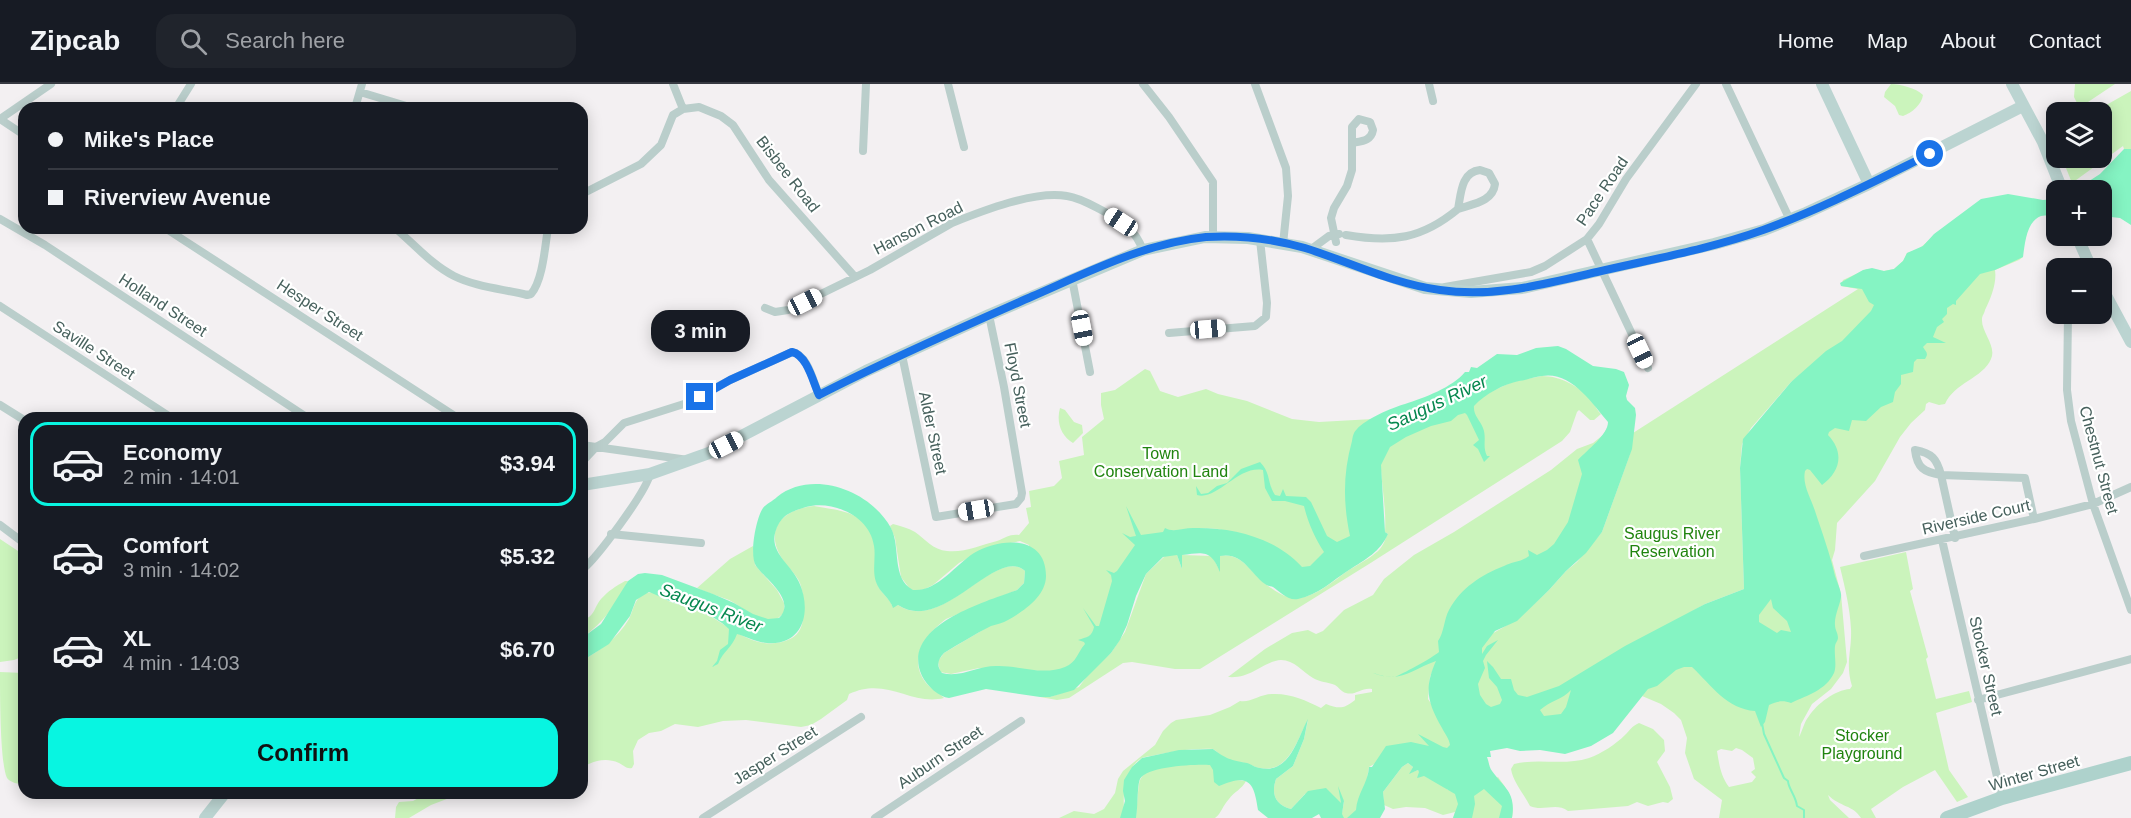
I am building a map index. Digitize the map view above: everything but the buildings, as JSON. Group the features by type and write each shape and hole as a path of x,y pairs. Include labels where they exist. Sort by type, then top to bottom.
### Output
{"main road":[{"path":"1822,84 1869,184"},
{"path":"2012,84 2046,146 2058,180"},
{"path":"588,484 650,474 692,460 902,355 989,315 1143,250 1213,237 1260,240 1310,250 1408,284 1433,289 1471,292 1508,291 1602,271 1736,238 1790,220 1869,184 2024,106"},
{"path":"2112,307 2131,342"},
{"name":"Winter Street","path":"1947,818 2002,798 2131,763"},
{"path":"205,818 220,799"}],"street":[{"path":"25,102 51,84"},
{"path":"588,192 630,171 651,156 661,145 671,116 683,109 673,84"},
{"path":"862,151 866,84"},
{"path":"948,84 964,147"},
{"path":"1143,84 1169,117 1213,182 1213,237"},
{"path":"1255,84 1268,114 1288,177 1283,244"},
{"path":"1429,84 1433,101"},
{"name":"Pace Road","path":"1433,289 1530,272 1545,266 1587,238 1599,224 1626,179 1696,84"},
{"path":"1726,84 1790,220"},
{"path":"180,102 190,86"},
{"path":"361,88 397,102"},
{"path":"18,107 0,119 18,131"},
{"name":"Bisbee Road","path":"683,109 699,107 721,116 733,125 769,180 855,277"},
{"path":"1331,258 1335,238 1331,222 1332,214 1351,176 1353,143"},
{"path":"1310,250 1324,239 1346,235 1377,239 1409,237 1432,228 1458,209 1491,195 1495,184 1489,173 1477,170 1466,177 1458,209"},
{"name":"Hanson Road","path":"765,308 782,312 855,277 966,218 1014,202 1046,196 1056,195 1079,199 1110,214 1132,229 1143,250"},
{"name":"Holland Street","path":"0,219 18,229"},
{"name":"Holland Street","path":"26,234 299,412"},
{"name":"Hesper Street","path":"174,234 449,412"},
{"path":"403,234 442,269 454,276 526,295 534,291 539,278 547,234"},
{"path":"1587,238 1648,368"},
{"path":"1169,333 1255,326 1266,317 1267,303 1260,240"},
{"path":"1072,279 1090,372"},
{"name":"Saville Street","path":"0,306 163,412"},
{"name":"Floyd Street","path":"936,517 1016,504 1021,498 1017,461 989,315"},
{"name":"Chestnut Street","path":"2068,324 2069,406 2093,504 2131,610"},
{"path":"588,456 624,423 687,403 730,380 792,352 796,352 804,360 819,395"},
{"name":"Alder Street","path":"902,355 936,517"},
{"path":"0,405 18,416"},
{"path":"588,446 692,460"},
{"path":"588,564 645,488 650,474"},
{"path":"1955,538 1941,475 2025,478 2034,519"},
{"name":"Riverside Court","path":"1864,556 1955,538 2093,504 2131,487"},
{"path":"0,525 18,538"},
{"path":"611,534 701,543"},
{"name":"Stocker Street","path":"1942,540 2002,798"},
{"path":"1978,700 2131,659"},
{"name":"Jasper Street","path":"703,818 861,717"},
{"name":"Auburn Street","path":"875,818 1022,721"}],"green space":[{"path":"1891,84 1908,87 1923,95 1919,105 1906,115 1899,115 1895,106 1884,97"},
{"path":"2075,84 2115,84 2088,102 2076,102 2074,97"},
{"path":"2131,91 2131,149 2124,149 2123,146 2112,154 2112,102"},
{"path":"2066,168 2093,168 2076,180 2071,180"},
{"name":"Saugus River Reservation","path":"1929,240 1940,274 1791,382 1751,428 1742,444 1740,468 1744,589 1705,604 1684,616 1594,705 1551,718 1484,710 1458,673 1481,640 1518,619 1577,562 1602,532 1630,454 1633,433 1858,289 1841,286 1843,280 1867,269 1884,271 1894,269 1903,261 1907,253 1919,249"},
{"name":"Stocker Playground","path":"2021,255 2023,257 1995,270 1993,290 1982,319 1992,349 1991,359 1987,366 1955,391 1945,404 1929,402 1926,404 1925,410 1900,437 1875,481 1837,523 1832,560 1841,594 1847,662 1843,673 1831,689 1812,704 1801,724 1799,737 1807,718 1817,707 1827,698 1850,689 1852,686 1849,670 1850,621 1840,567 1906,552 1913,589 1910,591 1928,657 1926,659 1936,699 1969,691 1972,702 1936,713 1949,770 1968,797 1957,802 1935,770 1903,787 1871,809 1876,818 1861,818 1828,795 1830,800 1849,818 1719,818 1722,800 1694,779 1685,753 1687,738 1681,720 1661,704 1642,696 1655,678 1754,625 1776,468 1958,282","holes":["1736,748 1753,758 1755,769 1751,772 1756,777 1752,782 1729,787 1722,775 1717,751 1721,749 1732,751"]},
{"name":"Town Conservation Land","path":"1145,369 1150,371 1160,391 1178,397 1206,389 1247,401 1292,419 1319,422 1373,419 1358,532 1306,571 1219,529 1171,531 1073,664 1059,672 979,668 951,674 940,672 938,661 944,653 1028,603 1029,545 1020,541 986,548 959,563 933,585 915,591 910,589 901,577 895,538 890,526 893,524 910,529 933,546 947,551 966,550 1019,535 1029,523 1026,508 1031,507 1029,491 1054,486 1062,478 1059,461 1084,455 1082,437 1104,419 1101,393 1115,390"},
{"path":"1542,376 1563,380 1577,387 1593,402 1601,414 1594,420 1590,420 1579,410 1570,432 1562,441 1200,669 1175,669 1132,662 1123,663 1069,698 1057,700 1040,697 1050,697 1079,687 1090,672 1111,653 1125,632 1146,574 1166,555 1177,555 1182,569 1182,555 1212,556 1219,569 1220,556 1233,557 1243,562 1270,587 1288,597 1307,596 1325,587 1376,553 1388,534 1385,532 1381,443 1512,382"},
{"path":"1060,408 1065,410 1074,422 1082,425 1083,433 1073,443 1065,437 1061,428"},
{"path":"1608,427 1563,537 1438,658 1430,677 1428,699 1443,721 1453,748 1381,755 1376,763 1369,767 1360,818 1341,818 1344,802 1340,793 1341,803 1339,803 1326,789 1305,794 1291,809 1278,802 1274,794 1276,779 1293,766 1304,739 1308,720 1291,753 1278,766 1258,768 1228,760 1213,749 1189,750 1145,757 1136,763 1127,777 1124,794 1125,818 1059,818 1074,811 1094,814 1104,809 1115,793 1118,779 1123,771 1155,745 1163,731 1176,720 1210,715 1240,701 1248,701 1268,694 1291,696 1321,708 1326,704 1344,707 1355,700 1355,695 1372,692 1372,689 1365,689 1349,694 1335,685 1309,676 1294,664 1281,660 1268,663 1251,673 1228,677 1265,649 1292,633 1308,630 1316,634 1323,631 1344,610 1373,595 1384,579 1414,555 1551,470 1577,449 1593,443 1603,435"},
{"path":"814,506 842,511 865,524 874,542 877,584 893,607 898,605 915,611 932,609 950,601 983,578 1013,566 1025,571 1024,583 1017,590 946,619 926,640 921,648 918,665 926,683 944,698 920,698 887,689 863,689 849,694 847,700 821,719 811,725 801,727 746,720 723,721 698,727 675,724 661,731 649,733 638,740 633,751 632,768 605,760 588,765 588,657 620,632 642,595 653,593 671,602 701,611 746,638 757,642 780,642 797,634 803,619 800,583 781,557 776,547 775,537 780,522 794,511"},
{"path":"0,539 18,551 18,658 0,662"},
{"path":"753,546 755,565 777,590 784,603 784,613 777,619 751,614 729,600 697,588 730,559"},
{"path":"628,581 609,612 588,633 588,618 601,599 615,587"},
{"path":"0,672 18,673 18,783 7,778 1,728"},
{"path":"1639,723 1653,729 1664,740 1665,751 1657,762 1670,787 1673,799 1668,803 1648,806 1637,802 1628,806 1568,811 1559,807 1535,808 1530,806 1512,774 1511,769 1514,764 1589,758 1613,745"},
{"path":"1213,763 1237,780 1246,781 1215,818 1136,818 1139,782 1145,774 1153,769 1173,764"},
{"path":"1408,763 1413,767 1410,773 1418,770 1424,776 1452,790 1469,804 1476,792 1498,777 1510,796 1513,806 1512,818 1453,818 1455,812 1443,815 1425,808 1393,809 1384,805 1383,792 1402,767"},
{"path":"447,799 409,818 395,818 399,802"}],"water":[{"path":"2124,149 2131,149 2131,225 2120,218 2112,217 2112,180 2091,180 2106,168 2112,168 2112,162"},
{"name":"Saugus River","path":"2008,194 2046,200 2046,216 2036,219 2029,228 2023,257 1980,274 1956,301 1956,305 1953,304 1947,308 1947,314 1942,319 1944,322 1937,327 1933,337 1946,343 1927,343 1923,347 1927,353 1925,359 1917,359 1914,362 1913,372 1901,375 1901,384 1895,392 1893,402 1881,407 1866,421 1852,420 1849,431 1835,428 1829,432 1828,435 1837,449 1838,462 1828,480 1822,485 1810,470 1805,471 1806,486 1841,594 1835,621 1838,638 1835,646 1835,670 1831,679 1821,688 1791,703 1780,701 1769,705 1765,722 1761,727 1755,711 1736,706 1713,689 1692,667 1684,667 1676,670 1657,686 1648,689 1613,733 1591,746 1565,754 1507,748 1490,751 1491,757 1487,757 1490,768 1511,796 1512,818 1499,818 1502,806 1484,789 1474,796 1472,818 1453,818 1458,804 1455,794 1424,776 1417,778 1418,770 1409,774 1413,767 1408,763 1402,767 1383,792 1385,809 1380,818 1347,818 1356,810 1369,767 1372,767 1386,746 1411,742 1429,746 1418,734 1443,747 1447,748 1450,745 1430,702 1430,679 1436,661 1396,676 1439,652 1438,641 1447,614 1459,595 1472,583 1487,574 1526,558 1529,556 1528,550 1537,555 1547,550 1554,544 1568,522 1582,474 1578,460 1605,432 1608,422 1580,390 1562,378 1539,376 1513,382 1495,390 1474,406 1484,432 1487,456 1490,456 1484,462 1478,449 1473,445 1479,440 1465,413 1451,421 1431,426 1406,437 1390,447 1381,465 1385,532 1388,534 1385,540 1367,559 1312,594 1298,599 1288,597 1266,585 1245,564 1234,557 1220,556 1220,572 1210,556 1206,554 1182,555 1182,569 1177,555 1163,557 1146,574 1127,625 1111,653 1074,690 1050,697 986,689 949,698 941,696 924,680 918,658 923,643 934,630 967,609 1017,590 1024,583 1025,571 1013,566 999,570 933,609 915,611 898,605 893,608 876,582 875,555 871,535 858,519 849,513 827,506 817,505 791,512 781,520 776,530 775,545 799,582 805,604 802,624 789,639 767,643 737,634 718,664 712,667 717,661 720,650 728,644 729,629 709,615 649,592 636,600 630,616 609,644 588,657 588,634 601,624 628,581 638,574 645,573 662,575 713,594 753,614 768,619 779,618 784,611 782,597 754,561 754,537 760,513 764,507 791,489 823,484 855,494 882,515 894,536 902,578 913,590 930,587 974,553 985,548 1008,542 1030,546 1044,563 1045,583 1038,596 1014,616 985,629 944,653 940,658 939,668 942,673 949,674 996,666 1056,670 1069,665 1074,660 1085,644 1078,640 1092,633 1094,627 1083,608 1096,626 1099,626 1112,581 1111,575 1106,570 1114,573 1117,571 1135,545 1122,533 1130,537 1136,536 1126,506 1141,535 1163,532 1165,528 1175,530 1223,529 1265,541 1279,548 1302,567 1310,566 1324,552 1312,530 1304,506 1285,501 1272,501 1265,488 1263,470 1245,473 1212,493 1205,495 1197,495 1196,486 1201,494 1208,493 1217,486 1227,483 1241,469 1260,462 1266,470 1275,495 1280,496 1283,489 1286,496 1306,497 1311,502 1327,536 1337,542 1350,536 1345,500 1346,476 1353,435 1361,425 1386,411 1446,387 1465,372 1469,372 1471,367 1477,368 1497,354 1517,355 1536,348 1558,346 1593,366 1624,372 1629,385 1627,400 1635,408 1636,415 1632,449 1602,532 1586,553 1517,621 1495,631 1482,648 1482,654 1487,646 1498,640 1483,661 1485,668 1478,684 1480,695 1486,704 1491,707 1500,704 1502,700 1497,687 1489,678 1487,661 1501,679 1511,679 1518,695 1527,697 1559,686 1625,646 1705,604 1744,589 1740,468 1743,439 1791,382 1826,351 1842,341 1871,311 1874,305 1869,302 1862,289 1841,286 1840,283 1863,270 1894,269 1903,261 1907,253 1923,246 1934,234 1981,199","holes":["1771,599 1773,608 1787,621 1791,632 1781,630 1777,633 1759,622 1759,615","1571,690 1566,707 1561,714 1544,716 1540,710"]},
{"path":"1308,719 1304,739 1293,766 1276,779 1274,794 1281,805 1291,809 1308,791 1326,788 1341,803 1338,786 1344,801 1342,814 1344,818 1321,818 1319,814 1312,818 1268,818 1258,810 1252,787 1248,783 1237,780 1219,786 1214,782 1210,765 1204,765 1173,767 1144,775 1139,782 1136,818 1120,818 1125,801 1124,780 1132,767 1142,758 1179,750 1213,749 1229,759 1258,768 1279,766 1296,745"}],"waterway":[{"path":"1762,723 1764,734 1784,778 1788,781 1797,806 1804,810 1804,818"}],"route":[{"path":"700,397 730,380 792,352 796,352 804,360 819,395 866,371 1072,279 1143,250 1183,241 1205,237 1248,238 1302,248 1425,288 1443,291 1508,291 1602,271 1750,234 1790,220 1930,154"}]}
